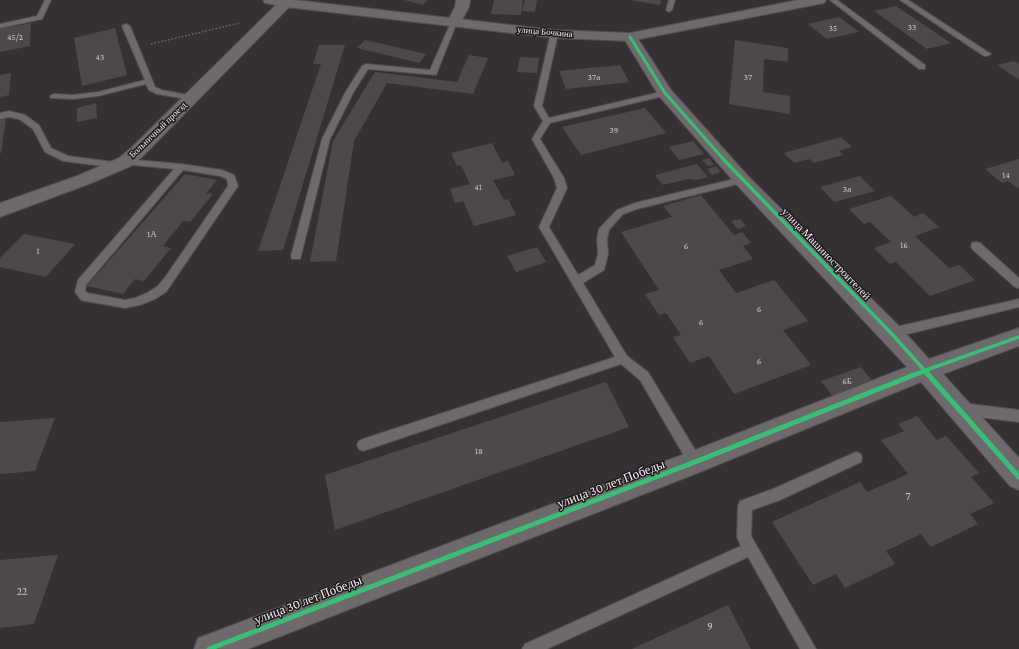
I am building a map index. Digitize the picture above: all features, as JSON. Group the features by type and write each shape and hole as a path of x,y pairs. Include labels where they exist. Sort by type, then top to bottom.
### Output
{"street":[{"path":"454,22 462,7 463,0"},
{"name":"улица Бочкина","path":"277,6 454,22 554,34 630,37 818,0"},
{"name":"Больничный проезд","path":"0,210 83,180 121,163 137,152 277,6"},
{"name":"улица Машиностроителей","path":"630,37 665,93 742,180 925,370 1019,477"},
{"name":"улица 30 лет Победы","path":"209,649 695,462 925,370 1019,337"}],"lane":[{"path":"0,26 40,18 48,0"},
{"path":"669,10 672,0"},
{"path":"833,0 922,67"},
{"path":"903,0 987,54"},
{"path":"296,256 326,139 349,93 366,66 433,73 454,22"},
{"path":"126,26 152,88 160,92 190,98"},
{"path":"547,120 538,106 554,34"},
{"path":"54,96 73,97 98,94 149,81"},
{"path":"665,93 547,120 536,139 559,178 562,188 544,227 623,358 644,376 695,462"},
{"path":"0,116 9,114 22,117 36,127 48,150 66,159 181,167 222,173 232,177 230,192 170,279 162,288 151,296 136,302 125,304 85,297 80,292 82,282 181,167"},
{"path":"577,281 600,267 604,254 602,239 604,229 620,212 635,206 742,180"},
{"path":"976,246 1019,284"},
{"path":"890,333 1019,303"},
{"path":"363,445 623,358"},
{"path":"960,409 1019,416"},
{"path":"808,649 744,537 745,506 775,495 856,458"},
{"path":"530,649 750,549"}],"path":[{"path":"135,48 277,6"}],"building":[{"path":"404,0 427,0 423,5"},
{"path":"494,0 523,0 521,15 491,14"},
{"path":"525,0 537,0 535,12 522,11"},
{"path":"630,0 661,0 660,5"},
{"path":"896,6 951,43 927,49 874,11"},
{"path":"839,17 859,32 827,39 808,24"},
{"path":"31,23 30,46 0,52 0,29"},
{"path":"115,28 127,75 82,86 74,38"},
{"path":"365,40 426,54 419,63 357,48"},
{"path":"735,40 788,48 788,62 764,59 763,92 790,96 790,114 729,104"},
{"path":"319,45 345,45 283,250 258,251 321,64 313,64"},
{"path":"469,55 488,58 473,94 387,83 354,141 336,261 310,262 333,141 375,72 457,82"},
{"path":"520,57 539,58 537,73 517,72"},
{"path":"1014,61 1019,64 1019,80 997,65"},
{"path":"620,65 629,82 566,89 559,71"},
{"path":"11,73 9,95 0,97 0,75"},
{"path":"96,103 97,118 77,122 77,108"},
{"path":"645,108 666,133 581,155 562,127"},
{"path":"6,118 1,153 0,153 0,120"},
{"path":"841,137 852,147 839,151 843,155 814,163 809,159 794,163 784,153"},
{"path":"693,141 704,154 679,160 669,147"},
{"path":"492,143 502,163 508,161 515,175 493,180 504,200 508,199 516,215 474,226 463,201 455,203 450,189 470,184 461,165 457,166 451,153"},
{"path":"709,158 714,165 708,166 702,160"},
{"path":"1019,159 1019,189 1008,181 1002,183 985,169"},
{"path":"697,164 708,177 696,180 688,179 663,185 655,175"},
{"path":"716,166 721,172 712,175 707,169"},
{"path":"185,174 217,180 206,193 213,194 190,222 183,221 163,246 171,248 144,281 135,279 123,294 87,286"},
{"path":"860,176 875,191 834,202 820,187"},
{"path":"701,195 734,235 742,232 751,243 743,246 753,259 719,270 736,293 774,280 808,321 783,330 811,365 734,394 709,356 690,363 673,337 681,335 666,313 659,315 645,294 659,290 621,232 672,217 663,206"},
{"path":"891,196 914,217 923,213 939,227 915,236 949,268 959,265 975,280 930,296 896,262 890,264 874,248 891,242 870,222 864,224 849,209"},
{"path":"740,219 746,226 738,229 731,221"},
{"path":"24,234 75,244 46,277 0,267 0,258"},
{"path":"537,247 546,262 516,272 507,256"},
{"path":"861,367 873,382 833,397 821,381"},
{"path":"606,382 629,427 335,530 325,475"},
{"path":"917,416 937,440 946,436 979,473 971,477 994,503 970,514 978,524 931,547 921,534 886,551 895,564 845,588 836,574 813,585 772,522 860,482 867,492 908,474 881,440 904,431 898,424"},
{"path":"55,418 35,471 0,474 0,422"},
{"path":"58,555 34,624 0,628 0,560"},
{"path":"728,605 751,649 632,649"}],"cycle path":[{"path":"630,37 665,93 742,180 891,333 1019,477"},
{"path":"209,649 695,462 925,370 1019,337"}]}
